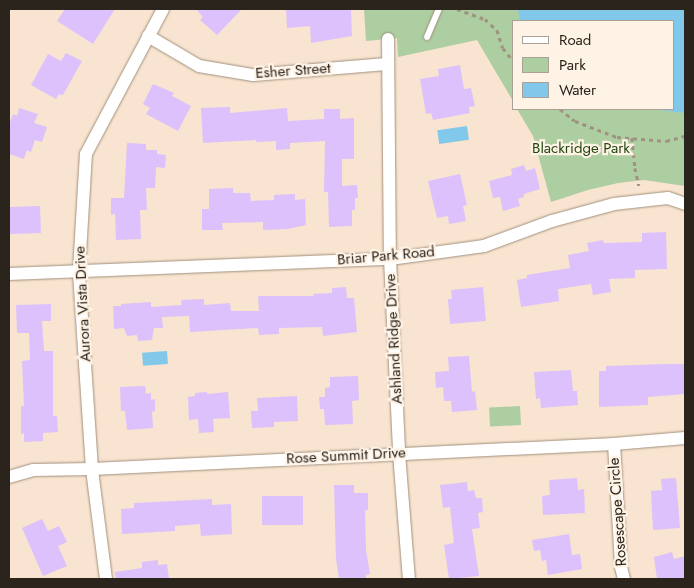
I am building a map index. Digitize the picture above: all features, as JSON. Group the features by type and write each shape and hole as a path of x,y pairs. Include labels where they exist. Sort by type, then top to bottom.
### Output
{"street":[{"name":"Aurora Vista Drive","path":"106,579 92,469 79,270 86,154 163,9"},
{"name":"Esher Street","path":"148,36 199,66 253,75 387,64"},
{"name":"Ashland Ridge Drive","path":"388,39 390,259 399,453 410,579"},
{"name":"Briar Park Road","path":"9,274 390,259 484,246 552,221 614,204 668,198 685,204"},
{"name":"Rose Summit Drive","path":"9,477 33,470 92,469 614,444 685,438"},
{"name":"Rosescape Circle","path":"614,444 621,568 624,579"}],"lane":[{"path":"427,37 439,9"}],"path":[{"path":"457,9 485,19 497,30 504,48 512,60"},
{"path":"561,110 575,121 616,137 666,141 685,136"},
{"path":"632,138 639,186"}],"green space":[{"name":"Blackridge Park","path":"364,9 685,9 685,186 644,180 618,183 551,202 533,136 518,110 674,110 674,20 512,20 512,99 477,40 398,57 397,38 366,41"},
{"path":"520,406 521,425 490,427 489,408"}],"water":[{"path":"518,9 685,9 685,113 660,110 674,110 674,20 520,20"},
{"path":"467,126 469,140 439,144 437,130"},
{"path":"167,351 168,364 143,366 142,353"}],"building":[{"path":"65,9 115,9 93,44 57,21"},
{"path":"196,9 242,9 217,35 200,20 203,17"},
{"path":"286,9 351,9 352,36 311,43 310,26 287,28"},
{"path":"66,53 82,61 63,95 59,94 56,99 31,85 48,54 61,61"},
{"path":"460,65 464,89 471,88 475,106 469,107 470,113 433,120 431,113 426,114 420,79 439,76 438,69"},
{"path":"153,84 174,93 172,96 191,106 178,131 146,114 150,108 143,104"},
{"path":"230,107 230,113 287,108 288,121 324,119 324,109 340,109 340,119 354,118 354,159 342,159 342,186 357,185 358,198 355,198 355,210 352,210 352,226 329,227 328,192 324,192 325,141 290,143 290,149 276,150 276,141 256,142 256,140 203,143 201,108"},
{"path":"19,108 38,114 34,123 47,127 42,142 35,140 31,152 27,150 24,159 9,154 9,125 13,114 17,116"},
{"path":"127,143 146,144 146,150 157,150 157,154 166,155 165,168 156,167 155,188 146,188 147,210 140,210 141,239 116,240 115,214 111,215 111,198 124,198"},
{"path":"524,165 526,171 535,168 540,189 524,194 524,197 518,199 520,206 503,211 500,197 493,198 489,181 512,175 511,169"},
{"path":"460,174 467,205 463,206 466,221 449,224 448,216 437,218 428,181"},
{"path":"233,188 233,193 250,193 251,201 274,200 274,195 295,194 295,200 305,199 306,225 288,229 263,230 263,222 222,223 223,230 202,230 202,209 209,209 209,189"},
{"path":"40,206 41,233 10,234 9,207"},
{"path":"666,232 667,269 635,270 635,278 609,279 611,292 593,295 591,284 558,289 559,301 521,307 517,280 527,278 527,275 570,268 568,255 589,251 587,243 603,240 604,243 642,242 642,233"},
{"path":"346,287 347,298 354,298 357,332 323,336 322,327 279,328 279,334 259,335 258,328 190,332 189,316 162,317 163,328 154,328 152,340 138,341 137,335 127,336 124,328 114,329 113,306 121,306 121,304 151,302 151,307 182,305 181,300 204,299 204,305 230,303 231,311 259,311 258,296 314,296 313,294 332,293 332,288"},
{"path":"483,287 486,321 450,324 448,299 452,299 451,290"},
{"path":"51,304 51,321 42,321 44,351 53,351 53,416 57,416 58,432 43,433 43,441 24,442 24,433 21,434 21,406 24,406 22,361 30,360 29,333 17,333 16,305"},
{"path":"469,356 472,392 475,391 477,410 452,412 451,401 444,401 443,387 436,388 435,372 449,371 448,357"},
{"path":"685,364 685,394 648,397 648,405 599,407 599,371 606,371 606,366"},
{"path":"571,370 573,391 577,391 578,405 541,408 540,398 536,399 534,372"},
{"path":"358,376 359,400 352,401 353,424 325,425 324,409 320,409 319,397 325,397 325,388 330,387 330,377"},
{"path":"145,386 146,394 151,393 151,400 155,399 155,411 152,412 153,428 127,430 125,411 121,411 120,387"},
{"path":"207,392 207,394 228,392 230,418 213,419 214,432 199,433 198,419 189,420 188,397 195,396 195,393"},
{"path":"297,396 298,421 274,422 274,427 252,428 251,411 258,411 257,398"},
{"path":"577,478 578,490 584,489 585,513 543,515 542,496 550,495 549,480"},
{"path":"676,478 680,528 653,530 651,491 662,490 661,479"},
{"path":"467,482 468,491 474,490 476,498 482,498 483,512 478,513 480,528 472,529 479,576 449,579 444,545 454,543 450,507 443,508 440,485"},
{"path":"334,485 354,485 354,493 368,493 368,510 365,510 366,550 370,574 366,575 366,579 339,579 336,559"},
{"path":"262,496 303,496 303,525 262,525"},
{"path":"212,499 212,505 231,504 232,534 201,536 200,524 175,526 175,531 122,534 121,509 134,508 134,503"},
{"path":"42,519 48,531 59,526 67,542 58,546 67,566 43,576 22,528"},
{"path":"569,534 572,555 580,554 582,569 548,575 546,560 542,561 540,550 534,551 532,540"},
{"path":"672,552 674,559 685,556 685,579 657,579 654,557"},
{"path":"158,560 158,565 167,564 169,579 116,579 115,572 142,568 142,562"}]}
